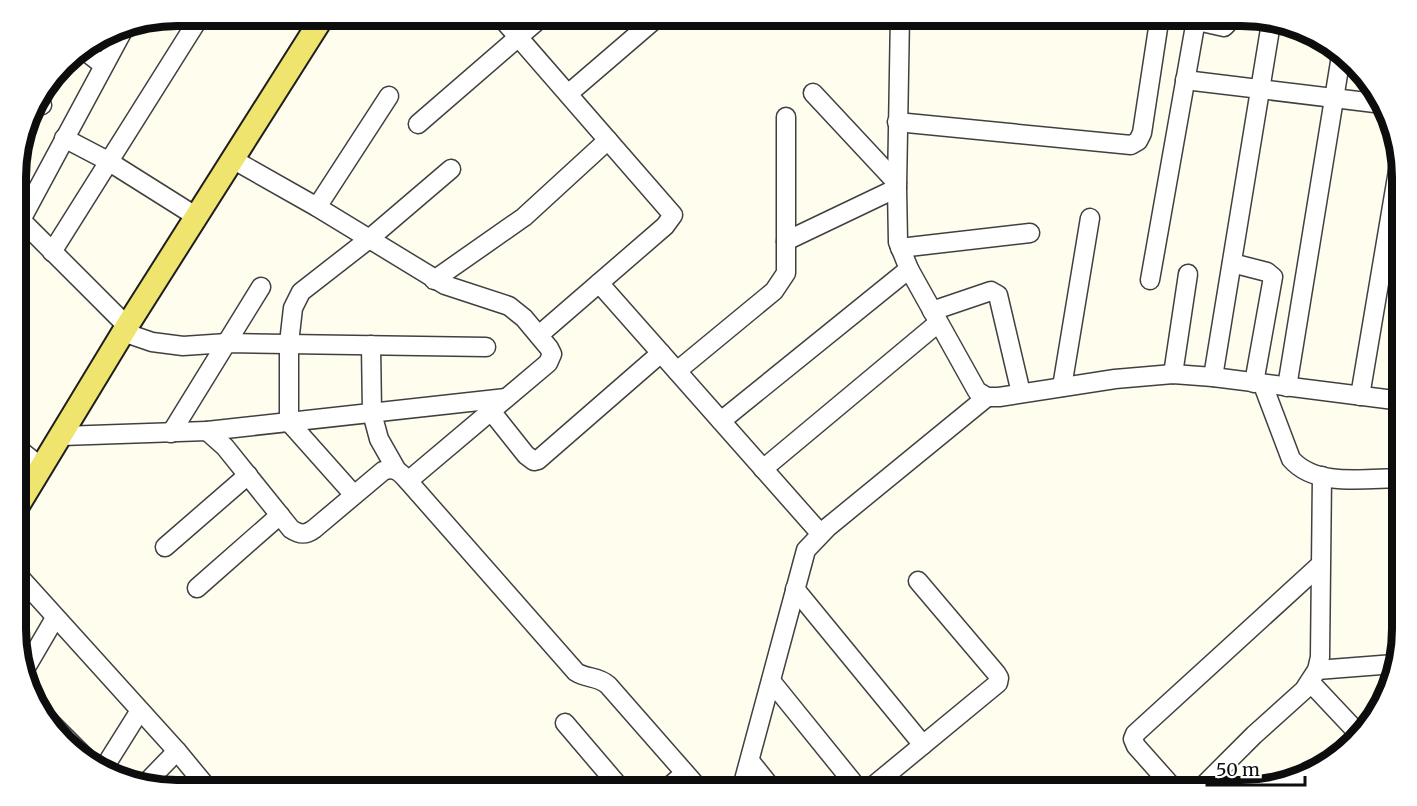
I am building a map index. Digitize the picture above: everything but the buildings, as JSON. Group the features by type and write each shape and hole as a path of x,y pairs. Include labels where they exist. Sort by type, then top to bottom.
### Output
{"main road":[{"path":"26,493 125,329 318,25"}],"street":[{"path":"52,252 195,25"},
{"path":"508,25 673,215 665,226 539,335"},
{"path":"418,124 533,25"},
{"path":"568,94 648,25"},
{"path":"900,25 897,122 897,230 900,248 909,269 977,392 987,397"},
{"path":"897,122 1131,145 1138,141 1142,133 1158,25"},
{"path":"1150,280 1195,25"},
{"path":"1213,377 1270,29"},
{"path":"26,205 119,38"},
{"path":"89,54 103,65"},
{"path":"1287,387 1340,64"},
{"path":"1185,80 1372,102"},
{"path":"813,93 897,185"},
{"path":"318,207 389,96"},
{"path":"677,371 778,286 786,273 786,117"},
{"path":"64,138 108,160 197,217"},
{"path":"434,280 524,217 608,140"},
{"path":"234,160 318,207 434,280 510,306 549,348 551,359 491,411 402,475"},
{"path":"354,495 289,422 293,308 302,291 369,239 451,168"},
{"path":"786,241 897,185"},
{"path":"1062,387 1090,218"},
{"path":"26,224 125,329 152,342 171,345 226,342 486,346"},
{"path":"900,248 1030,233"},
{"path":"1360,396 1391,244"},
{"path":"1232,263 1267,272 1273,277 1259,384 1292,459 1299,468 1322,476 1391,478"},
{"path":"721,421 909,269"},
{"path":"1173,374 1188,274"},
{"path":"599,283 820,533"},
{"path":"171,433 261,287"},
{"path":"763,469 935,317 991,291 998,295 1021,393"},
{"path":"371,345 372,413 379,439 402,475 576,672 604,681 691,780"},
{"path":"491,411 530,459 538,460 661,353"},
{"path":"744,780 806,550 820,533 987,397 1115,379 1173,374 1391,400"},
{"path":"62,436 207,431 506,398"},
{"path":"207,431 225,447 291,529 297,533 304,534 314,529 383,471 390,468 402,475"},
{"path":"26,455 42,468"},
{"path":"165,547 248,475"},
{"path":"1209,780 1314,676 1320,657 1322,476"},
{"path":"197,588 280,515"},
{"path":"1166,780 1136,746 1133,739 1135,734 1320,565"},
{"path":"880,780 994,687 999,678 918,581"},
{"path":"26,585 201,780"},
{"path":"795,589 923,745"},
{"path":"29,662 55,618"},
{"path":"1314,676 1387,665"},
{"path":"1314,676 1354,728"},
{"path":"771,681 851,780"},
{"path":"105,762 139,712"},
{"path":"566,723 614,780"},
{"path":"151,778 177,751"},
{"path":"750,761 765,780"},
{"path":"677,780 685,773"}]}
